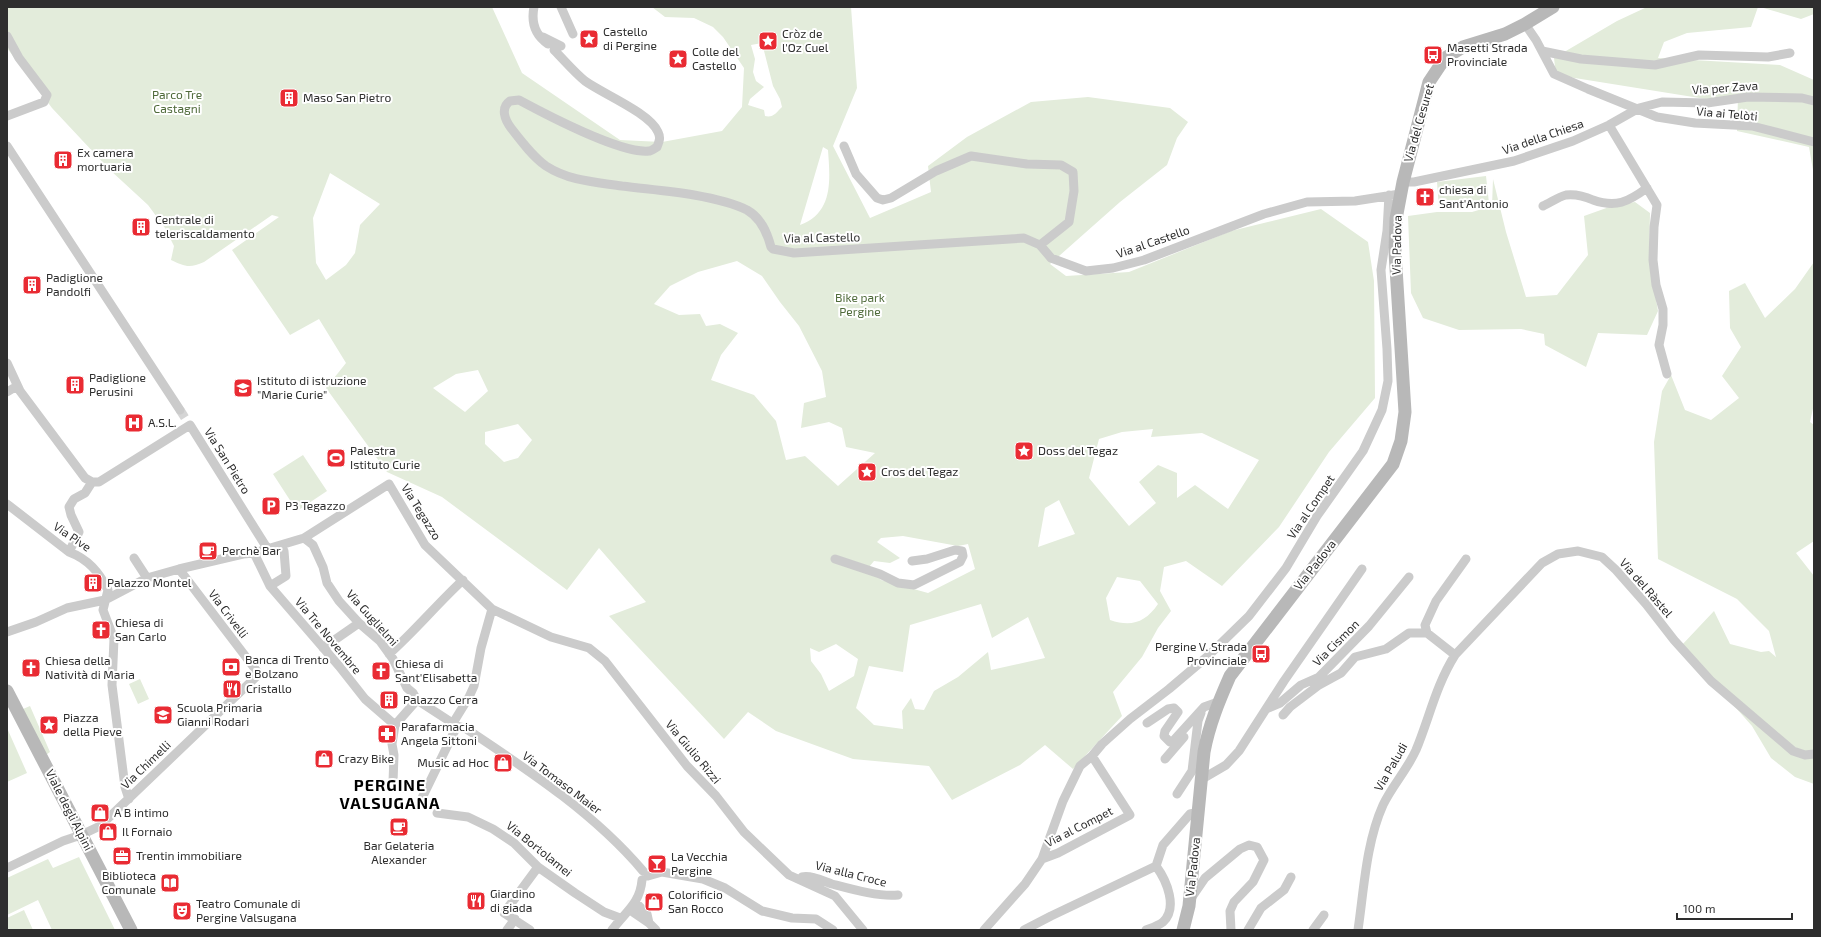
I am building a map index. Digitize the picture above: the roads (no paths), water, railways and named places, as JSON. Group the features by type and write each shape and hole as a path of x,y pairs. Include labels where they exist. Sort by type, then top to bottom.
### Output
{"main road":[{"name":"Via del Cesuret","path":"1397,190 1429,82 1445,58 1463,46 1505,34 1553,7"},
{"name":"Via Padova","path":"1183,930 1189,906 1208,734 1218,702 1230,676 1393,464 1401,442 1404,412 1395,252 1397,190"},
{"name":"Viale degli Alpini","path":"7,691 131,930"}],"street":[{"path":"534,7 534,26 538,34 554,47"},
{"path":"561,7 573,34"},
{"name":"Via ai Telòti","path":"1525,24 1554,74 1639,108 1657,117 1695,123 1752,126 1814,142"},
{"name":"Via al Castello","path":"538,34 541,39 554,47 585,81 636,111 651,122 658,131 660,137 657,147 649,151 631,149 608,142 519,100 510,101 504,110 506,121 529,150 545,165 564,176 586,181 705,197 740,208 759,219 769,239 770,247 778,251 794,253 1024,238 1040,244 1051,258 1086,271 1113,268 1144,260 1271,212 1307,202 1355,201 1397,190"},
{"path":"7,36 20,58 47,95 44,102 7,116"},
{"path":"1542,51 1581,59 1655,65 1699,54 1768,57 1790,53"},
{"name":"Via per Zava","path":"1639,108 1662,102 1708,103 1748,97 1802,98 1814,101"},
{"name":"Via della Chiesa","path":"1397,190 1422,180 1514,161 1573,141 1609,125 1639,108"},
{"path":"1609,125 1657,205 1654,227 1653,260 1656,285 1663,309 1663,325 1659,345 1667,374"},
{"path":"7,146 180,410"},
{"path":"844,146 856,174 877,198 884,200 891,198 936,171 971,156 1027,164 1061,165 1073,172 1074,191 1069,222 1040,244"},
{"path":"1543,206 1565,196 1579,195 1601,202 1616,204 1630,200 1647,188"},
{"name":"Via al Compet","path":"984,930 1025,884 1042,859 1063,801 1080,766 1092,756 1102,744 1208,656 1249,616 1286,568 1317,516 1363,452 1382,410 1388,381 1381,270 1387,231 1397,190"},
{"path":"7,363 17,386 85,478 92,482 85,493 74,499 69,507 79,532 70,552"},
{"path":"7,392 17,386"},
{"name":"Via San Pietro","path":"92,482 99,482 189,423 267,548"},
{"name":"Via Tegazzo","path":"7,632 36,622 67,608 105,600 147,578 178,569 243,554 254,553 304,538 389,484 426,545 492,609"},
{"name":"Via Pive","path":"7,504 70,552 81,556 102,578 108,590 103,610 114,639 112,684 125,787 129,799"},
{"name":"Via Guglielmi","path":"304,538 313,545 324,567 327,583 339,601 359,623 380,641 401,672 407,688 413,693 416,700"},
{"path":"835,559 880,574 898,583 914,586 960,562 963,556 962,551 955,550 927,559 912,561"},
{"path":"270,586 286,576 284,551"},
{"name":"Via del Ràstel","path":"1455,655 1542,563 1558,554 1578,551 1602,557 1641,598 1674,640 1711,681 1793,751 1805,754 1814,754"},
{"name":"Via Tre Novembre","path":"254,553 270,586 365,700 395,725"},
{"path":"134,558 147,578"},
{"path":"1455,655 1427,633 1425,625 1429,615 1466,559"},
{"name":"Via Crivelli","path":"178,569 259,674"},
{"name":"Via Cismon","path":"1202,780 1226,765 1239,751 1362,569"},
{"name":"Via Cismon","path":"1266,709 1280,703 1301,685 1319,677 1370,626 1408,577"},
{"path":"389,654 409,636 463,580"},
{"path":"422,798 455,724 474,686 481,648 492,609"},
{"name":"Via Giulio Rizzi","path":"492,609 550,637 589,648 605,661 687,766 716,796 744,832 789,875 799,878 835,896 863,930"},
{"path":"323,648 359,623"},
{"path":"1283,715 1290,707 1319,685 1341,673 1355,657 1386,649 1408,633 1427,633"},
{"name":"Via Paludi","path":"1358,930 1374,827 1384,804 1407,769 1416,750 1445,671 1455,655"},
{"name":"Via Chimelli","path":"7,868 100,826 259,674"},
{"path":"404,788 393,782 394,755 392,744 395,725 416,700"},
{"name":"Via Tomaso Maier","path":"416,700 455,724 465,728 564,797 609,835 644,876"},
{"path":"1147,723 1168,709 1174,708 1178,712 1164,731 1164,736 1170,742 1174,740 1204,707 1218,702"},
{"path":"1177,794 1192,771 1198,721 1204,707"},
{"path":"1166,759 1198,721"},
{"name":"Via al Compet","path":"1042,859 1058,853 1130,815 1092,756"},
{"path":"1024,930 1156,866 1163,845 1190,814 1199,812"},
{"name":"Via Bortolamei","path":"437,813 468,817 493,828 514,844 538,866 586,901 604,912 620,918"},
{"path":"1189,906 1196,889 1205,878 1240,849 1249,845 1257,847 1264,860 1253,882 1234,902 1230,911 1231,930"},
{"path":"530,930 504,913 538,866"},
{"path":"1146,930 1161,924 1168,916 1171,902 1162,874 1156,866"},
{"path":"612,930 620,918 630,910 635,902 641,891 644,876 662,872 703,879 725,888 762,911 792,918 816,919 833,930"},
{"name":"Via alla Croce","path":"799,878 807,876 835,885 887,896 898,895"},
{"path":"1248,930 1261,908 1284,890 1291,877"},
{"path":"635,902 647,914 649,923"},
{"path":"630,910 649,923 656,930"},
{"path":"1313,930 1324,915"},
{"path":"507,930 515,919"}],"tunnel":[{"path":"180,410 187,421"}],"place":[{"name":"Castello di Pergine","path":"589,39"},
{"name":"Cròz de l'Oz Cuel","path":"768,41"},
{"name":"Masetti Strada Provinciale","path":"1433,55"},
{"name":"Colle del Castello","path":"678,59"},
{"name":"Maso San Pietro","path":"289,98"},
{"name":"Ex camera mortuaria","path":"63,160"},
{"name":"chiesa di Sant'Antonio","path":"1425,197"},
{"name":"Centrale di teleriscaldamento","path":"141,227"},
{"name":"Padiglione Pandolfi","path":"32,285"},
{"name":"Padiglione Perusini","path":"75,385"},
{"name":"Istituto di istruzione \"Marie Curie\"","path":"243,388"},
{"name":"A.S.L.","path":"134,423"},
{"name":"Doss del Tegaz","path":"1024,451"},
{"name":"Palestra Istituto Curie","path":"336,458"},
{"name":"Cros del Tegaz","path":"867,472"},
{"name":"P3 Tegazzo","path":"271,506"},
{"name":"Perchè Bar","path":"208,551"},
{"name":"Palazzo Montel","path":"93,583"},
{"name":"Chiesa di San Carlo","path":"101,630"},
{"name":"Pergine V. Strada Provinciale","path":"1261,654"},
{"name":"Banca di Trento e Bolzano","path":"231,667"},
{"name":"Chiesa della Natività di Maria","path":"31,668"},
{"name":"Chiesa di Sant'Elisabetta","path":"381,671"},
{"name":"Cristallo","path":"232,689"},
{"name":"Palazzo Cerra","path":"389,700"},
{"name":"Scuola Primaria Gianni Rodari","path":"163,715"},
{"name":"Piazza della Pieve","path":"49,725"},
{"name":"Parafarmacia Angela Sittoni","path":"387,734"},
{"name":"Crazy Bike","path":"324,759"},
{"name":"Music ad Hoc","path":"503,763"},
{"name":"A B intimo","path":"100,813"},
{"name":"Bar Gelateria Alexander","path":"399,827"},
{"name":"Il Fornaio","path":"108,832"},
{"name":"Trentin immobiliare","path":"122,856"},
{"name":"La Vecchia Pergine","path":"657,864"},
{"name":"Biblioteca Comunale","path":"170,883"},
{"name":"Giardino di giada","path":"476,901"},
{"name":"Colorificio San Rocco","path":"654,902"},
{"name":"Teatro Comunale di Pergine Valsugana","path":"182,911"}],"district":[{"name":"PERGINE VALSUGANA","path":"390,794"}],"park label":[{"name":"Parco Tre Castagni","path":"177,102"},
{"name":"Bike park Pergine","path":"860,305"}]}
